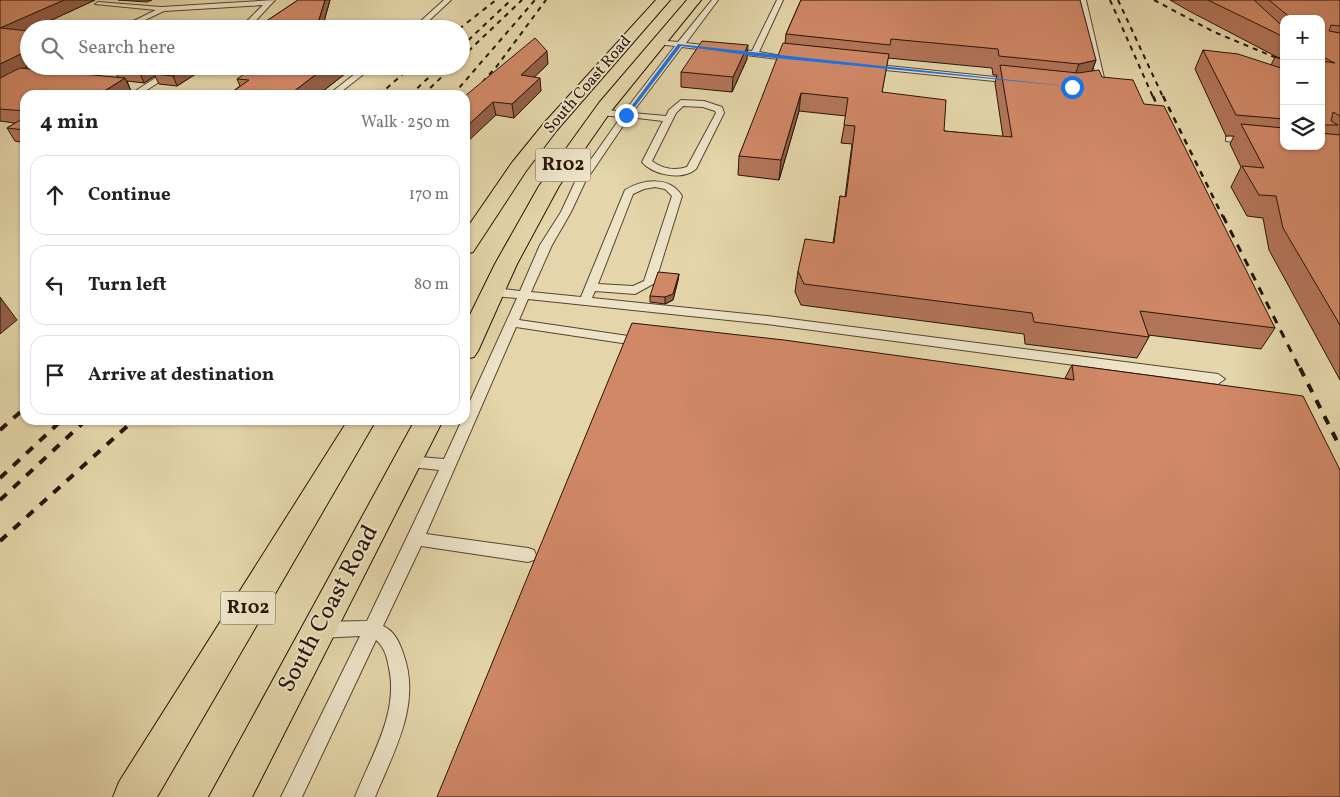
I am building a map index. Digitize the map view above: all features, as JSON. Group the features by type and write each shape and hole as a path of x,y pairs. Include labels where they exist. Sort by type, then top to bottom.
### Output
{"main road":[{"name":"South Coast Road","path":"472,323 494,292 506,264 549,186 601,112 693,1"},
{"name":"South Coast Road","path":"470,240 518,168 551,126 658,3"},
{"path":"604,66 637,69"},
{"name":"R102","path":"134,797 359,425"},
{"name":"South Coast Road","path":"230,797 426,425"}],"lane":[{"path":"425,20 448,0"},
{"path":"470,417 546,245 566,212 580,182 626,115 715,0"},
{"path":"754,54 780,0"},
{"path":"1083,0 1100,78 1086,84"},
{"path":"98,4 163,9 268,1"},
{"path":"253,20 268,1"},
{"path":"139,20 163,9"},
{"path":"659,42 802,59"},
{"path":"860,65 1024,82"},
{"path":"0,92 32,75"},
{"path":"141,90 165,75"},
{"path":"339,90 358,75"},
{"path":"681,103 704,104 715,107 720,111 693,167 686,171 657,169 647,162 670,119 672,112 681,103"},
{"path":"601,112 670,119"},
{"path":"1229,139 1280,145"},
{"path":"585,302 591,286 629,192 634,188 647,185 668,186 675,190 677,196 649,284 634,290 591,286"},
{"path":"494,292 767,320 1218,379"},
{"path":"512,322 650,343"},
{"path":"291,797 416,539 467,425"},
{"path":"407,462 449,465"},
{"path":"416,539 528,555"},
{"path":"318,630 372,629 385,636 392,645 403,687 398,717 365,797"}],"building":[{"path":"0,0 64,0 0,28"},
{"path":"298,0 325,0 319,20 268,20"},
{"path":"801,0 1080,0 1096,60 1079,64 999,56 998,49 891,39 890,45 786,34"},
{"path":"1208,0 1254,0 1280,23 1280,35"},
{"path":"1269,0 1340,0 1340,26 1331,25 1329,31 1340,33 1340,116 1333,112 1331,121 1338,125 1325,125 1325,62 1335,63 1325,58 1325,15 1287,15"},
{"path":"0,28 20,30 20,54 0,64"},
{"path":"535,38 547,51 521,75 540,78 512,104 493,102 470,123 470,92"},
{"path":"702,41 748,45 733,77 681,72"},
{"path":"783,43 889,54 882,92 946,100 944,131 1012,137 1000,65 1078,73 1099,70 1102,77 1133,80 1144,104 1164,106 1275,328 1140,311 1149,337 1034,322 1032,313 804,284 798,271 805,239 834,243 840,196 846,197 855,126 844,125 848,98 801,93 781,160 739,156"},
{"path":"1203,50 1238,54 1280,68 1280,119 1236,115"},
{"path":"20,68 20,75 94,75 125,78 106,90 20,90 20,111 0,109 0,78"},
{"path":"243,75 315,75 296,90 235,90 249,80 237,79"},
{"path":"20,120 20,129 7,128"},
{"path":"1241,124 1280,128 1280,150 1325,150 1325,133 1340,135 1340,325 1283,228 1276,196 1259,195 1242,166 1264,168"},
{"path":"658,272 679,274 673,294 665,297 650,296"},
{"path":"632,323 784,340 1074,380 1072,365 1303,396 1340,470 1340,797 437,797"}],"railway":[{"path":"470,20 496,0"},
{"path":"470,39 511,0"},
{"path":"470,49 522,0"},
{"path":"457,90 535,0"},
{"path":"470,96 497,66 546,0"},
{"path":"1110,0 1153,97"},
{"path":"1118,0 1163,97"},
{"path":"1154,0 1214,32 1282,60"},
{"path":"385,90 402,75"},
{"path":"415,90 431,75"},
{"path":"428,90 444,75"},
{"path":"1153,96 1163,118"},
{"path":"1163,96 1223,217"},
{"path":"1223,216 1300,369"},
{"path":"1300,368 1340,447"},
{"path":"0,430 20,412"},
{"path":"0,478 57,425"},
{"path":"0,500 81,425"},
{"path":"0,541 128,425"}],"route":[{"path":"626,115 680,44 754,54 1072,87"}]}
